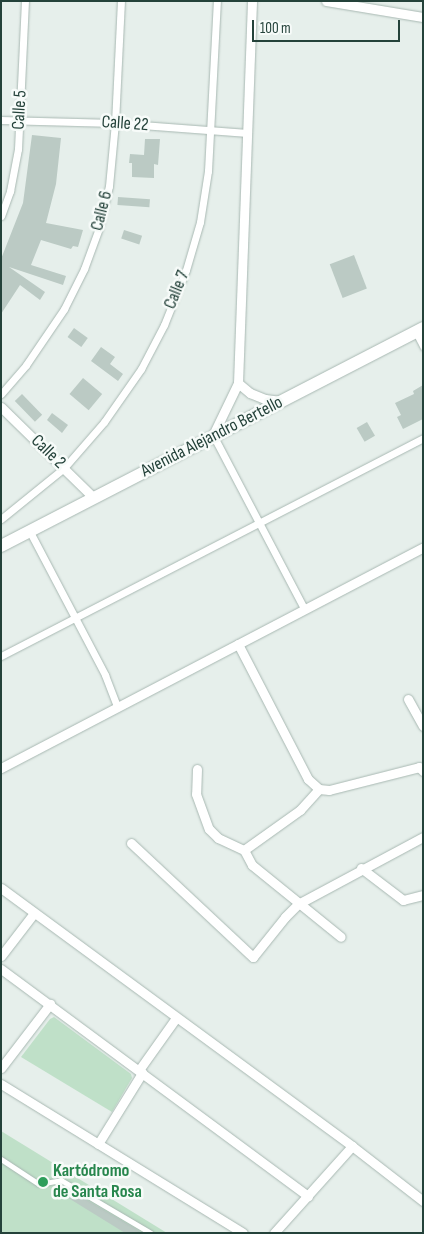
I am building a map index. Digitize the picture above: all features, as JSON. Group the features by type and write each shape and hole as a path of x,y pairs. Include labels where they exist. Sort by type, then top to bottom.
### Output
{"main road":[{"name":"Avenida Alejandro Bertello","path":"1,546 419,330"}],"street":[{"name":"Calle 5","path":"1,216 10,191 18,149 25,1"},
{"name":"Calle 6","path":"1,394 26,364 64,309 84,269 99,228 109,186 115,123 121,1"},
{"name":"Calle 7","path":"1,519 64,468 104,422 141,369 164,325 186,270 200,222 208,171 217,1"},
{"path":"252,1 238,383 214,435 258,524 304,608"},
{"path":"326,1 423,17"},
{"name":"Calle 22","path":"1,120 115,123 248,133"},
{"path":"419,330 423,346"},
{"path":"238,383 250,393 265,399 281,401"},
{"name":"Calle 2","path":"1,407 94,498"},
{"path":"1,656 423,438"},
{"path":"29,530 105,675 116,706"},
{"path":"1,768 423,546"},
{"path":"238,644 308,778 319,789 329,790 421,768"},
{"path":"408,699 423,726"},
{"path":"197,769 196,794 209,829 225,842 244,850 252,865 341,937"},
{"path":"244,850 300,810 319,789"},
{"path":"130,843 252,957 298,904 361,868 423,837"},
{"path":"361,868 402,900 423,895"},
{"path":"1,888 352,1146 423,1201"},
{"path":"1,956 34,912"},
{"path":"1,969 308,1196"},
{"path":"1,1068 50,1004"},
{"path":"98,1144 140,1072 176,1018"},
{"path":"1,1084 243,1233"},
{"path":"274,1233 352,1146"}],"lane":[{"path":"1,1159 40,1184 62,1180 151,1233"}],"green space":[{"path":"54,1017 131,1074 132,1078 112,1112 21,1057 50,1019"},
{"name":"Kartódromo de Santa Rosa","path":"1,1131 167,1233 1,1233"}],"building":[{"path":"32,135 61,138 56,184 46,223 83,230 78,247 73,246 71,249 41,240 31,265 66,276 63,285 9,267 45,292 40,300 20,285 1,314 1,259 23,203"},
{"path":"145,139 160,139 158,165 154,164 154,178 132,177 132,163 129,163 130,154 144,155"},
{"path":"118,197 150,199 149,207 117,205"},
{"path":"124,230 142,236 139,244 121,239"},
{"path":"354,255 367,289 343,298 330,264"},
{"path":"74,328 88,338 81,347 68,337"},
{"path":"101,347 115,357 110,364 123,374 118,381 91,361"},
{"path":"83,378 102,394 89,410 70,394"},
{"path":"423,385 423,419 403,429 397,417 401,415 395,403 414,394 413,391"},
{"path":"22,394 42,415 35,422 15,401"},
{"path":"52,413 68,425 62,433 47,420"},
{"path":"367,422 375,436 365,442 357,428"},
{"path":"61,1185 142,1233 125,1233 57,1191"}],"place":[{"name":"Kartódromo de Santa Rosa","path":"43,1182"}]}
